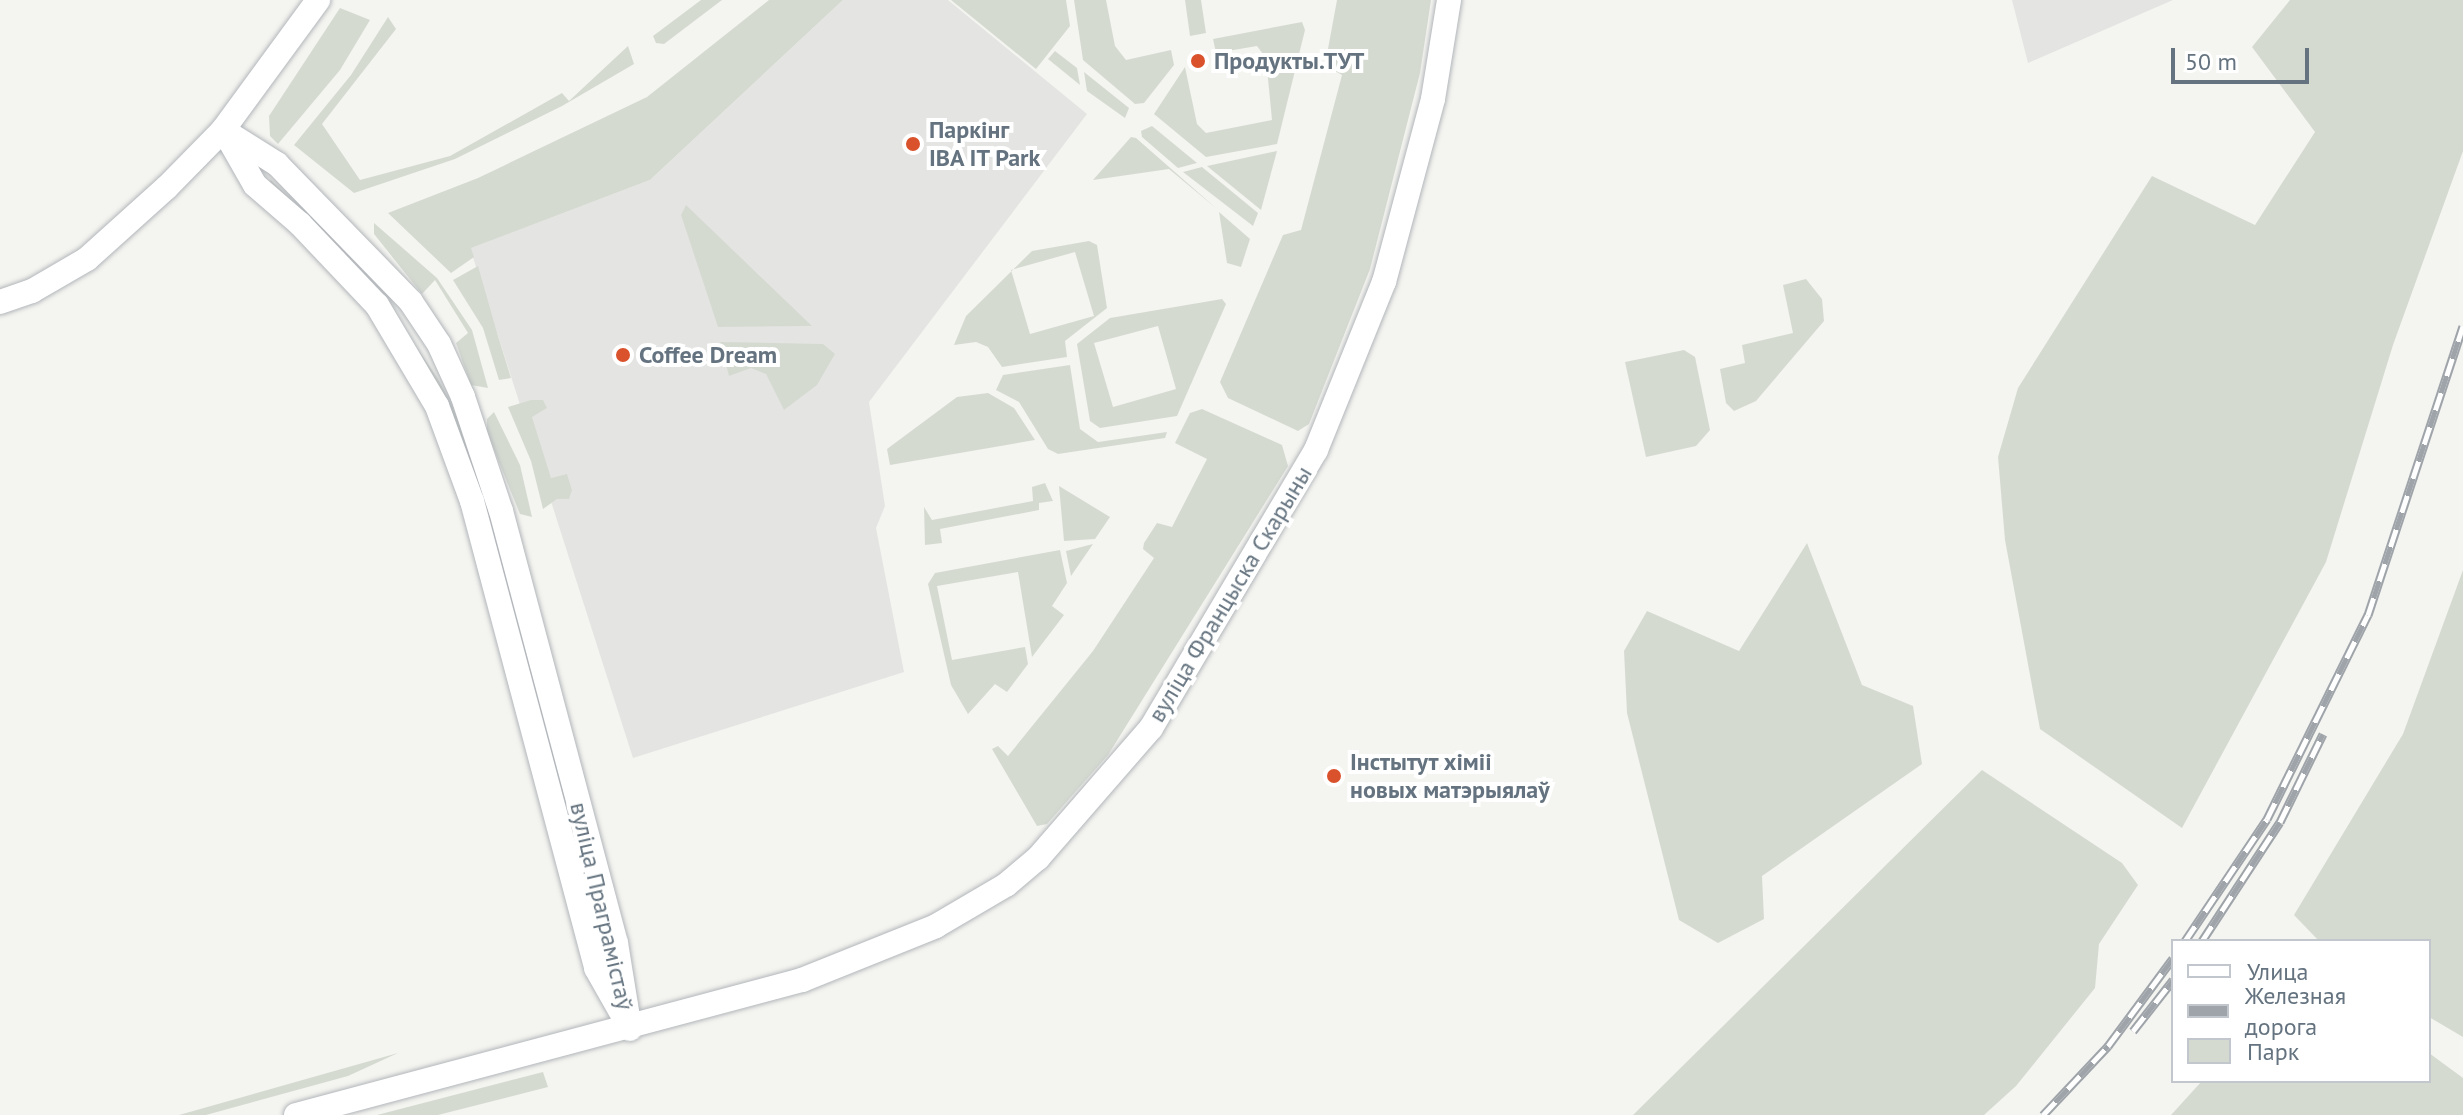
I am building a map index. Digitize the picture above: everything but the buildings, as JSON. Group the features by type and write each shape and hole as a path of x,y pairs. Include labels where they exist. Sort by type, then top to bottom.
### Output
{"main road":[{"path":"0,302 32,291 87,259 223,130 318,0"},
{"name":"вуліца Францыска Скарыны","path":"296,1115 630,1029 802,980 936,926 1006,885 1038,858 1151,728 1309,463 1350,372 1384,282 1409,198 1433,99 1449,0"},
{"name":"вуліца Праграмістаў","path":"223,130 255,185 377,305 437,406 472,501 596,968 630,1029"}],"shaded area":[{"path":"843,0 948,0 1087,114 869,402 885,506 876,528 904,672 633,758 470,248 650,180"},
{"path":"2012,0 2173,0 2028,63"}],"green space":[{"path":"701,0 722,0 664,44 656,43 653,36"},
{"path":"769,0 843,0 650,180 471,248 474,257 451,273 388,213 478,178 647,97"},
{"path":"951,0 1066,0 1070,26 1036,69"},
{"path":"1074,0 1106,0 1115,46 1126,60 1171,50 1174,65 1144,103 1135,104 1083,60"},
{"path":"1185,0 1201,0 1206,33 1190,36"},
{"path":"1337,0 1431,0 1420,73 1370,269 1309,424 1298,431 1228,398 1220,382 1283,235 1301,230 1342,75 1325,65"},
{"path":"2290,0 2463,0 2463,151 2393,345 2326,562 2182,828 2040,729 2005,540 1998,457 2018,388 2152,176 2255,225 2315,132 2252,47"},
{"path":"340,8 370,20 340,70 278,144 270,136 269,116"},
{"path":"388,17 396,29 322,124 360,180 450,156 562,93 569,101 628,46 634,64 562,106 455,159 354,193 294,145 351,75"},
{"path":"1302,22 1305,30 1277,144 1206,157 1154,114 1185,67 1197,124 1206,133 1272,120 1266,58 1257,46 1216,53 1213,39"},
{"path":"1055,51 1077,68 1080,85 1048,59"},
{"path":"1084,72 1129,108 1125,118 1087,91"},
{"path":"1152,126 1197,163 1178,168 1142,137 1141,131"},
{"path":"1131,137 1136,138 1217,209 1169,169 1093,180"},
{"path":"1277,151 1261,210 1207,166"},
{"path":"1202,167 1258,213 1253,226 1183,172"},
{"path":"271,180 372,282 438,379 458,418 494,527 578,844 561,798 454,420 267,184"},
{"path":"686,205 812,326 718,327 681,215"},
{"path":"1219,212 1250,239 1241,267 1227,263"},
{"path":"374,223 437,278 472,330 488,388 471,385 456,343 468,333 435,280 422,294 374,234"},
{"path":"1089,241 1097,245 1107,308 1065,341 1067,357 1002,367 988,347 976,342 954,345 966,316 1011,271 1030,334 1094,316 1075,252 1013,269 1032,251"},
{"path":"478,266 511,378 499,380 483,328 453,280"},
{"path":"1806,279 1822,299 1824,321 1756,401 1734,411 1726,403 1720,369 1745,363 1742,345 1793,333 1783,285"},
{"path":"1222,299 1226,304 1177,416 1100,428 1090,421 1077,344 1110,318","holes":["1158,326 1176,389 1113,407 1094,343"]},
{"path":"720,342 823,344 835,354 817,385 784,410 766,374 751,368 729,376"},
{"path":"1684,350 1695,357 1710,430 1696,446 1646,457 1625,362"},
{"path":"1070,365 1080,429 1098,442 1167,432 1165,438 1058,454 1048,449 1019,402 996,390 1003,375"},
{"path":"988,393 1014,408 1035,440 890,465 887,449 957,397"},
{"path":"543,400 547,408 532,417 551,478 567,474 572,490 569,499 557,499 543,509 531,461 508,407"},
{"path":"1202,409 1282,445 1288,466 1108,755 1047,824 1037,826 992,749 998,746 1008,756 1093,651 1154,558 1143,549 1144,543 1157,523 1172,527 1207,459 1175,443 1190,413"},
{"path":"494,412 520,465 532,517 520,514 487,432 487,419"},
{"path":"1045,483 1053,501 1039,503 1039,510 940,529 942,543 925,545 924,507 932,520 1033,501 1032,487"},
{"path":"1059,486 1110,517 1095,539 1064,541"},
{"path":"1807,543 1862,685 1913,706 1922,764 1762,876 1764,919 1718,943 1679,920 1627,713 1624,651 1647,611 1739,651"},
{"path":"1093,544 1071,576 1066,551"},
{"path":"1060,550 1067,583 1052,606 1064,615 1032,657 1018,572 937,586 952,660 1025,647 1028,664 1007,692 995,684 968,714 951,685 928,584 935,573"},
{"path":"2463,570 2463,1037 2431,1018 2431,939 2317,939 2294,915 2403,734"},
{"path":"1982,770 2122,863 2138,885 2099,944 2095,988 2016,1086 1984,1115 1633,1115"},
{"path":"398,1053 348,1076 206,1115 179,1115"},
{"path":"2431,1054 2463,1078 2463,1115 2171,1115 2200,1083 2431,1083"},
{"path":"543,1072 548,1087 438,1115 377,1115"}],"railway":[{"path":"2186,939 2267,819 2368,615 2463,326"},
{"path":"2203,939 2280,822 2323,734"},
{"path":"2043,1115 2108,1046 2171,961"},
{"path":"2133,1031 2171,983"}],"place":[{"name":"Продукты.ТУТ","path":"1198,61"},
{"name":"Паркінг IBA IT Park","path":"913,144"},
{"name":"Coffee Dream","path":"623,355"},
{"name":"Інстытут хіміі новых матэрыялаў","path":"1334,776"}]}
